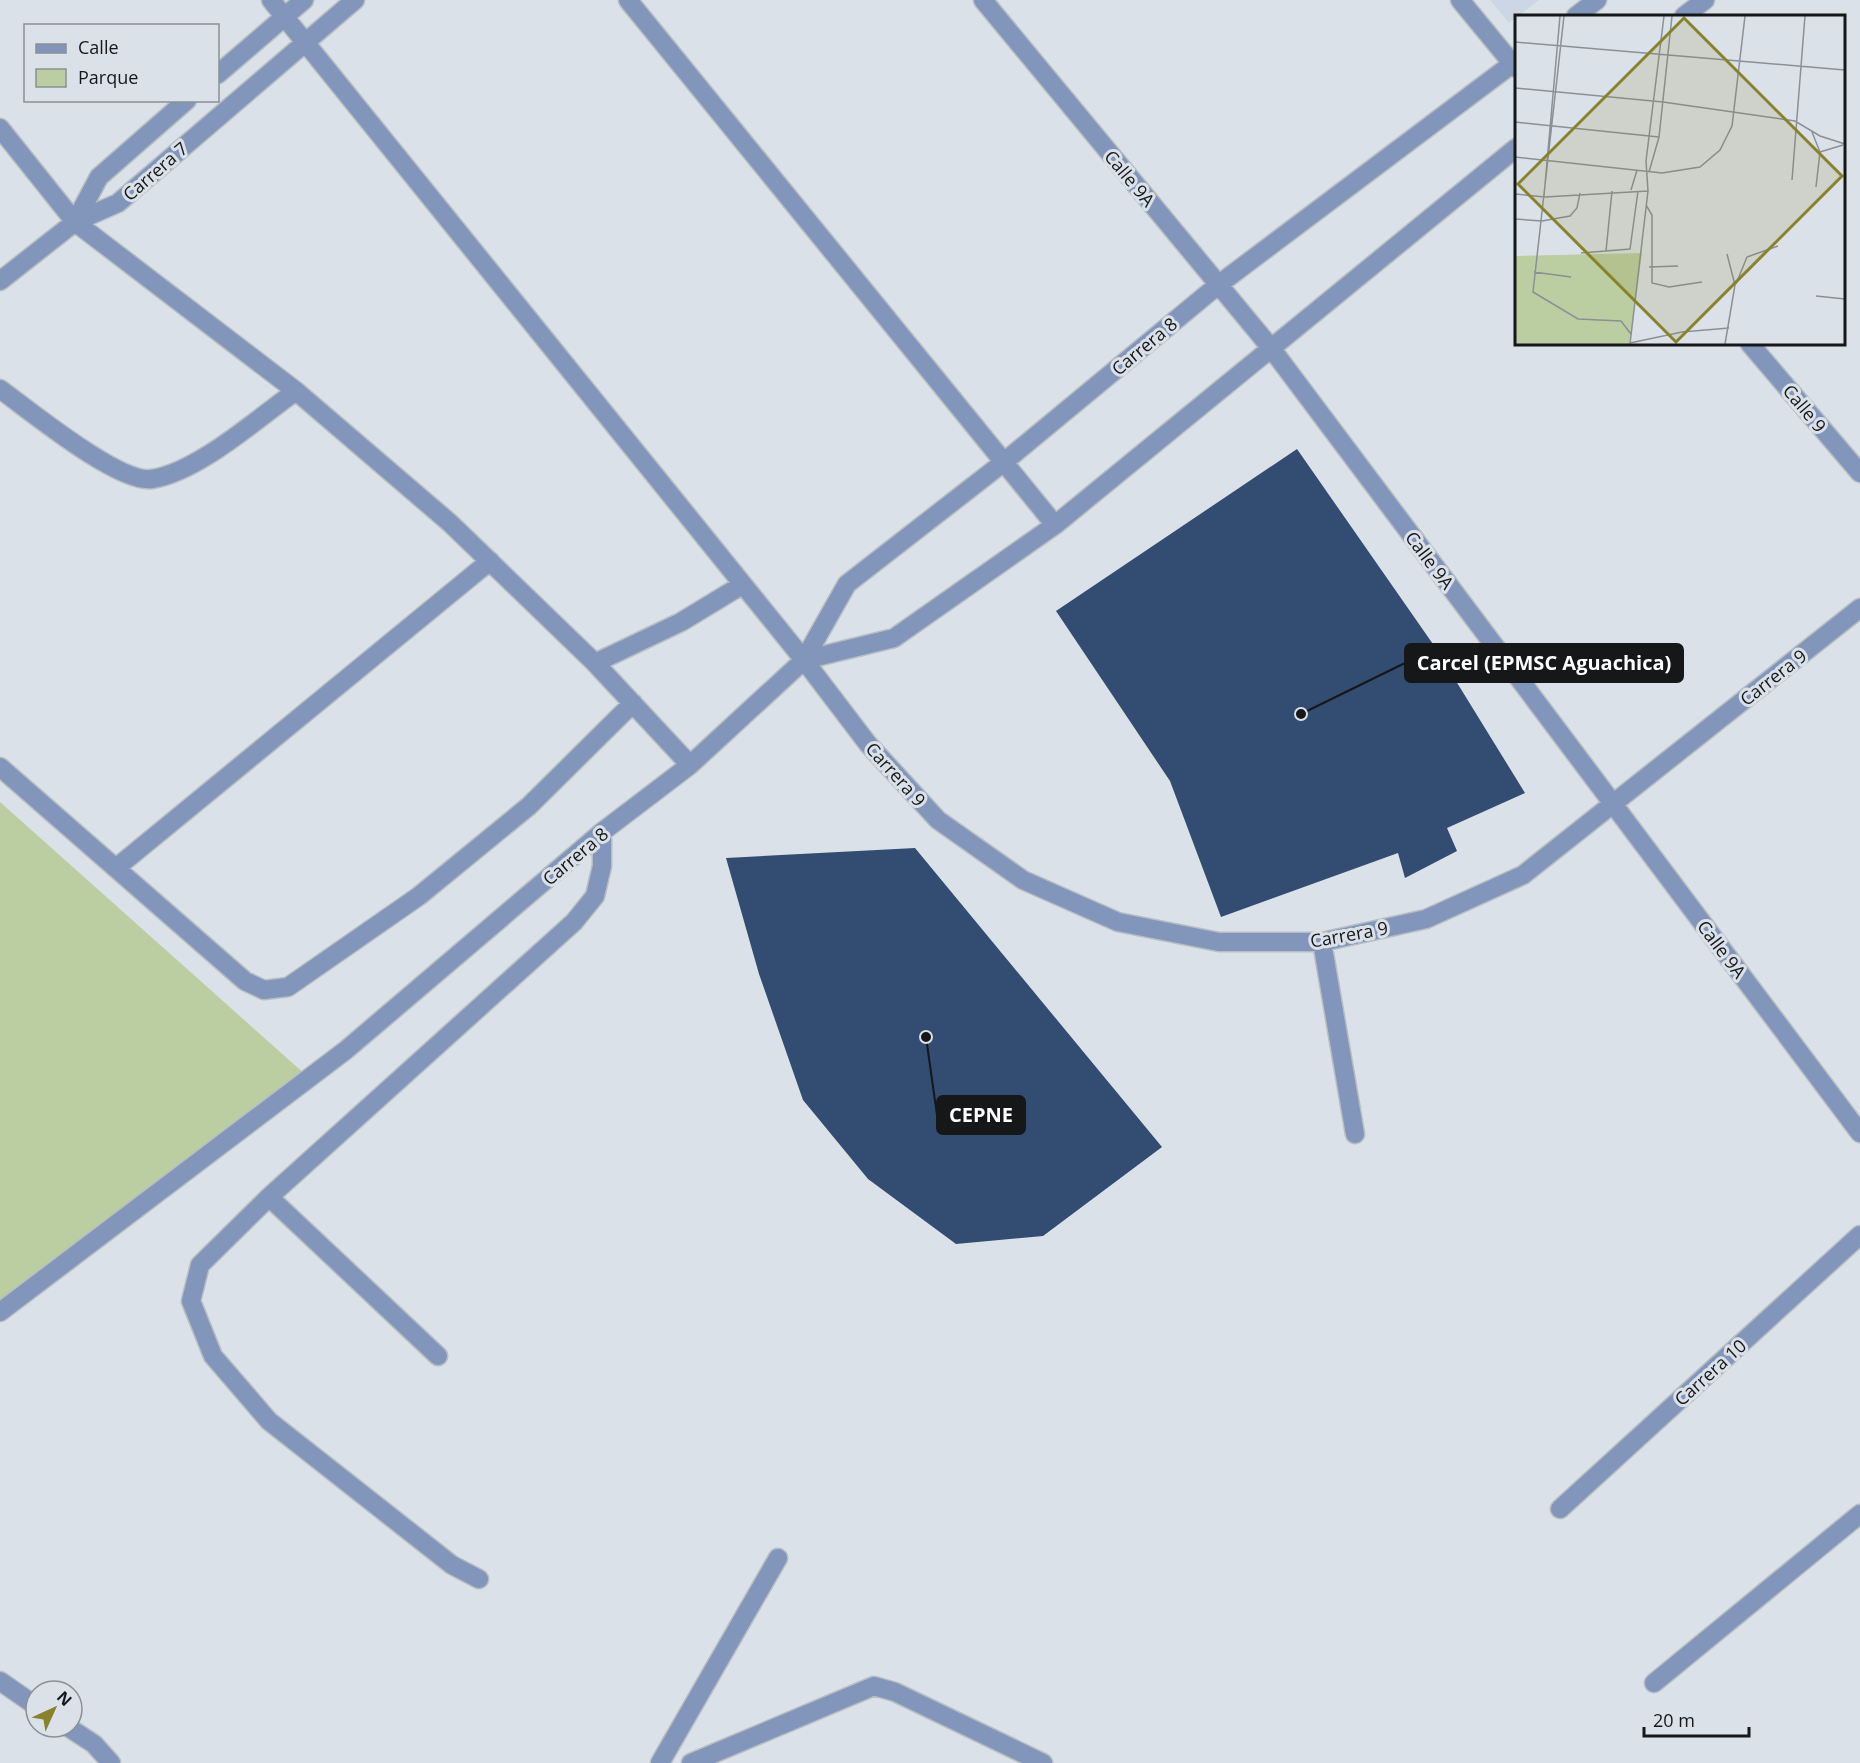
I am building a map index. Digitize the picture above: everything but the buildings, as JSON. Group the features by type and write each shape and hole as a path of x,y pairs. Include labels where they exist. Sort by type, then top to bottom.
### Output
{"street":[{"name":"Carrera 9","path":"271,0 804,660 868,744 938,820 1023,880 1118,922 1219,942 1322,942 1426,919 1523,875 1860,608"},
{"path":"219,73 304,0"},
{"name":"Carrera 7","path":"75,222 118,203 355,0"},
{"path":"628,0 1055,525"},
{"name":"Calle 9A","path":"983,0 1271,348 1860,1133"},
{"path":"1460,0 1515,65"},
{"path":"1577,15 1597,0"},
{"path":"1685,15 1705,0"},
{"name":"Carrera 8","path":"0,1312 346,1050 602,832 690,765 804,660 847,584 1004,462 1218,285 1515,65"},
{"name":"Carrera 7","path":"75,222 99,177 185,102"},
{"path":"0,128 75,222 296,391 450,523 595,663 690,765"},
{"name":"Carrera 8","path":"804,660 894,638 1055,525 1515,149"},
{"path":"0,281 75,222"},
{"name":"Calle 9","path":"1751,345 1860,473"},
{"path":"0,389 107,466 151,479 197,462 296,391"},
{"path":"116,868 490,561"},
{"path":"595,663 681,622 742,585"},
{"path":"0,767 244,981 264,990 288,987 419,896 529,807 633,703"},
{"path":"479,1579 452,1566 269,1421 213,1356 191,1302 200,1265 269,1197 574,922 594,896 602,866 602,832"},
{"path":"1322,942 1354,1134"},
{"path":"269,1197 438,1356"},
{"name":"Carrera 10","path":"1560,1509 1860,1235"},
{"path":"1654,1683 1860,1514"},
{"path":"660,1763 778,1557"},
{"path":"0,1682 24,1698"},
{"path":"691,1763 874,1686 895,1692 1042,1763"},
{"path":"84,1737 94,1744 111,1763"}],"shaded area":[{"path":"1490,0 1539,0 1519,15 1515,15 1515,18 1509,23"}],"green space":[{"path":"0,802 307,1076 0,1315"}],"place":[{"name":"Carcel (EPMSC Aguachica)","path":"1301,714"},
{"name":"CEPNE","path":"926,1037"}]}
